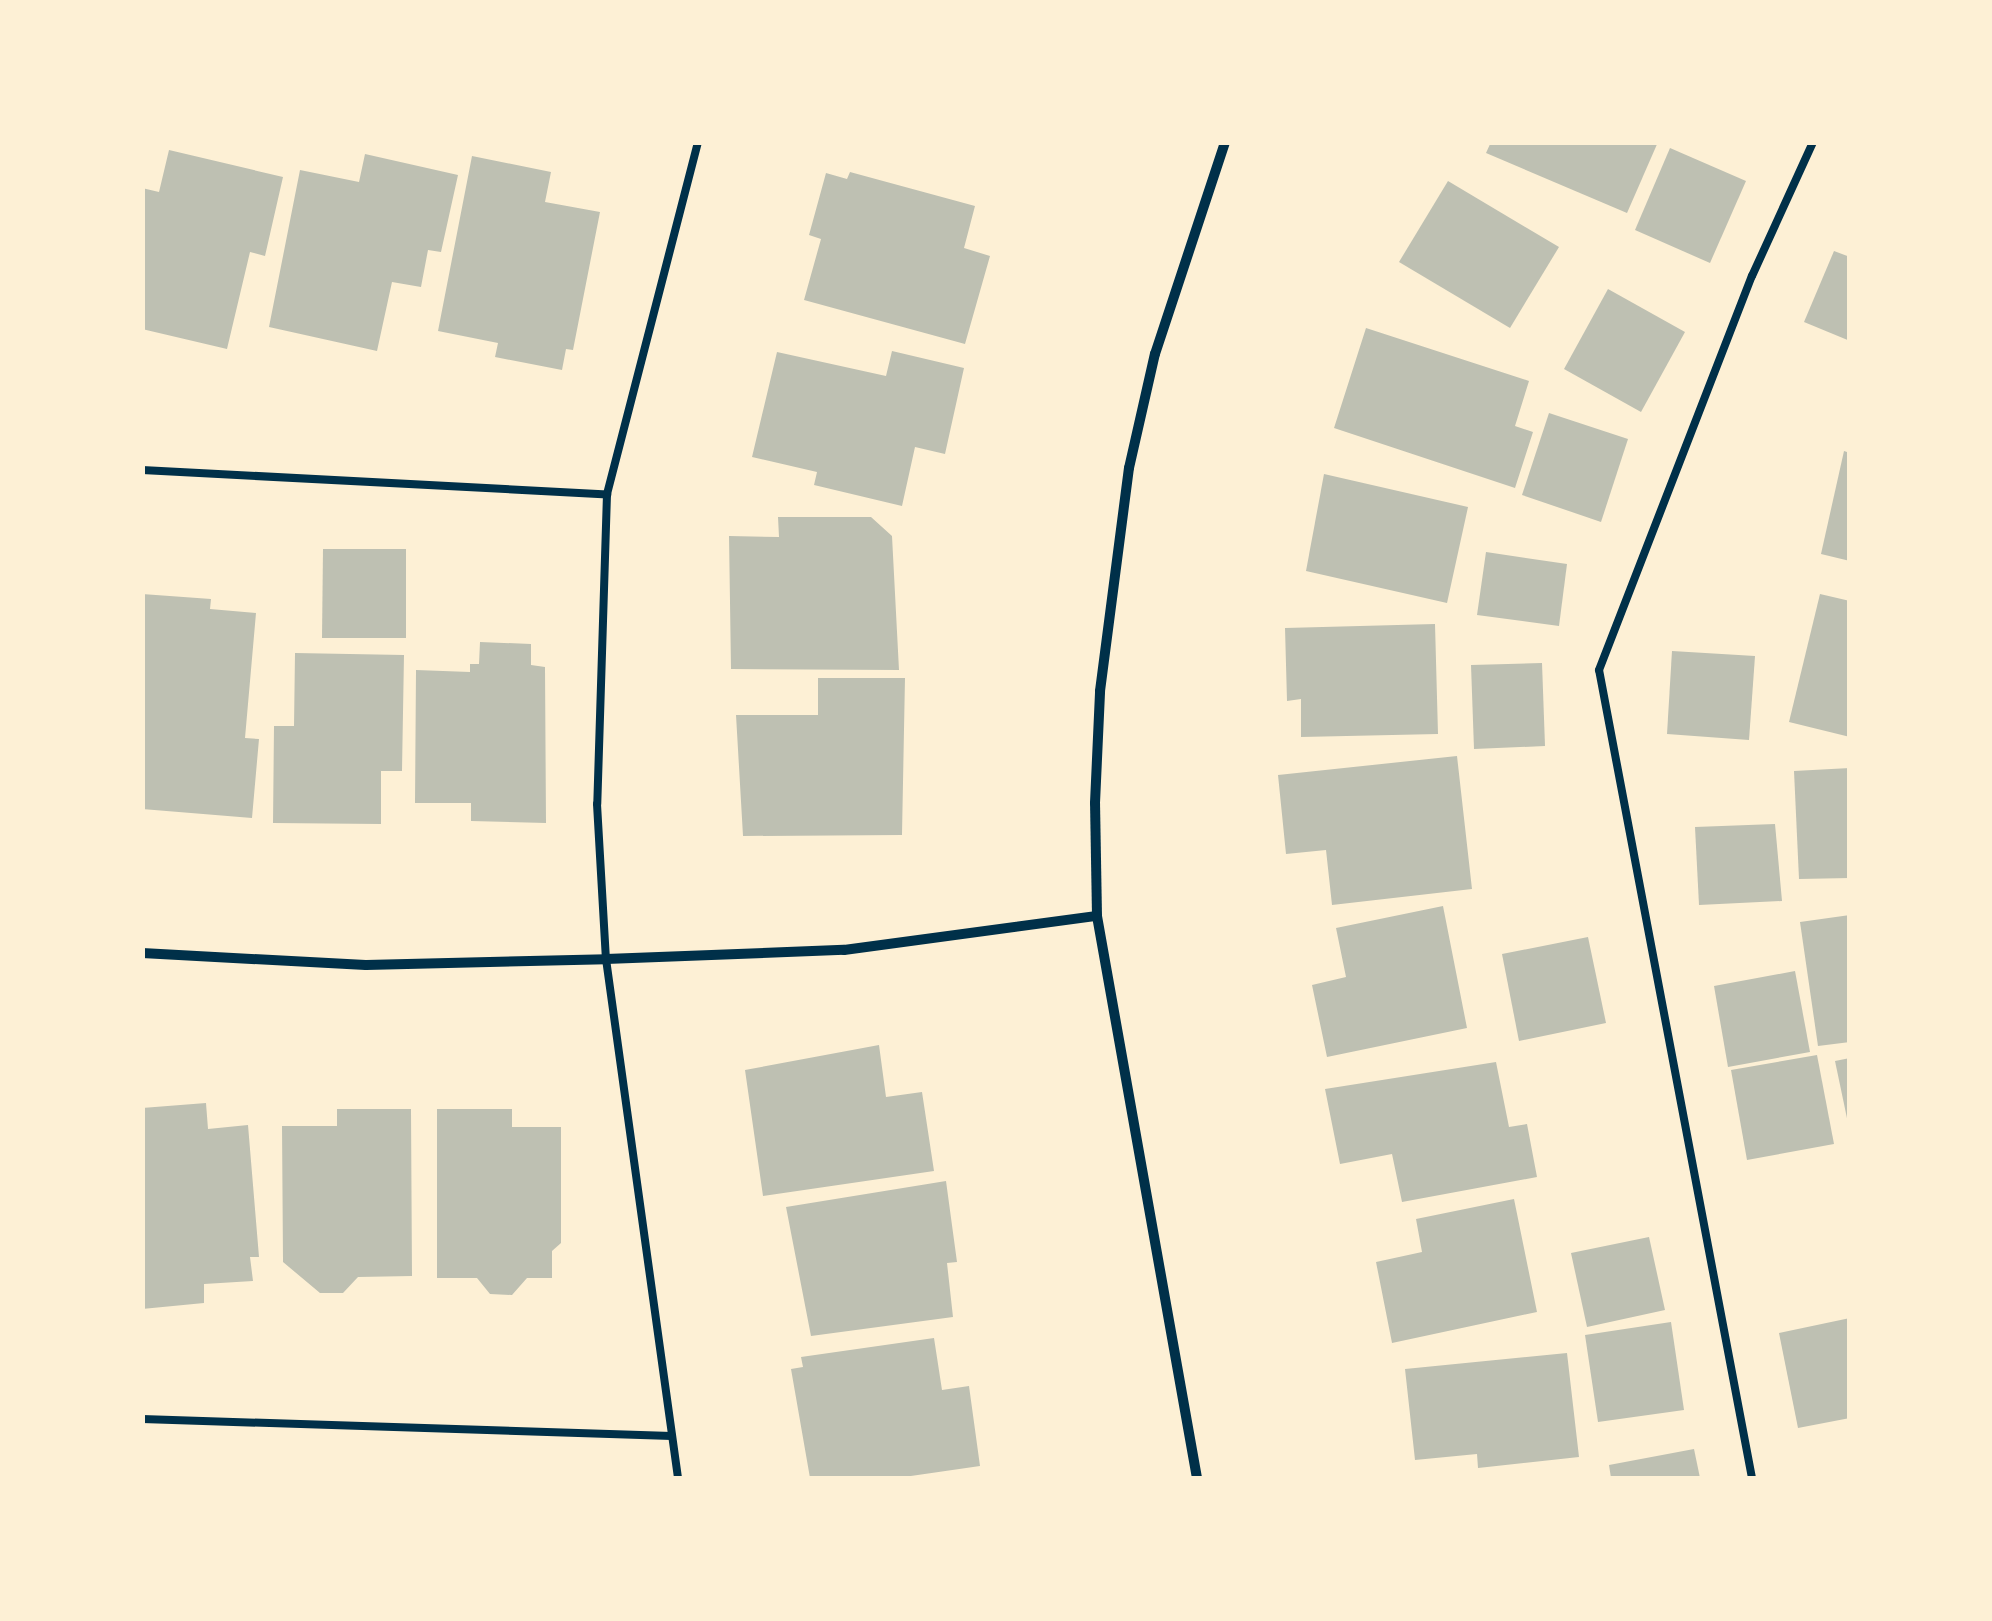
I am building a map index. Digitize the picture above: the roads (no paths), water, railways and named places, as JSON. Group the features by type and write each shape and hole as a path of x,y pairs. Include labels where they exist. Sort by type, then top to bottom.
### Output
{"street":[{"path":"1197,1478 1096,916 1100,691 1123,506 1156,354 1225,142"},
{"path":"142,953 366,965 844,950 1096,916"}],"lane":[{"path":"678,1478 606,959 596,804 607,494 698,142"},
{"path":"1752,1478 1599,670 1752,276 1813,142"},
{"path":"142,470 607,494"},
{"path":"142,1419 672,1436"}]}
